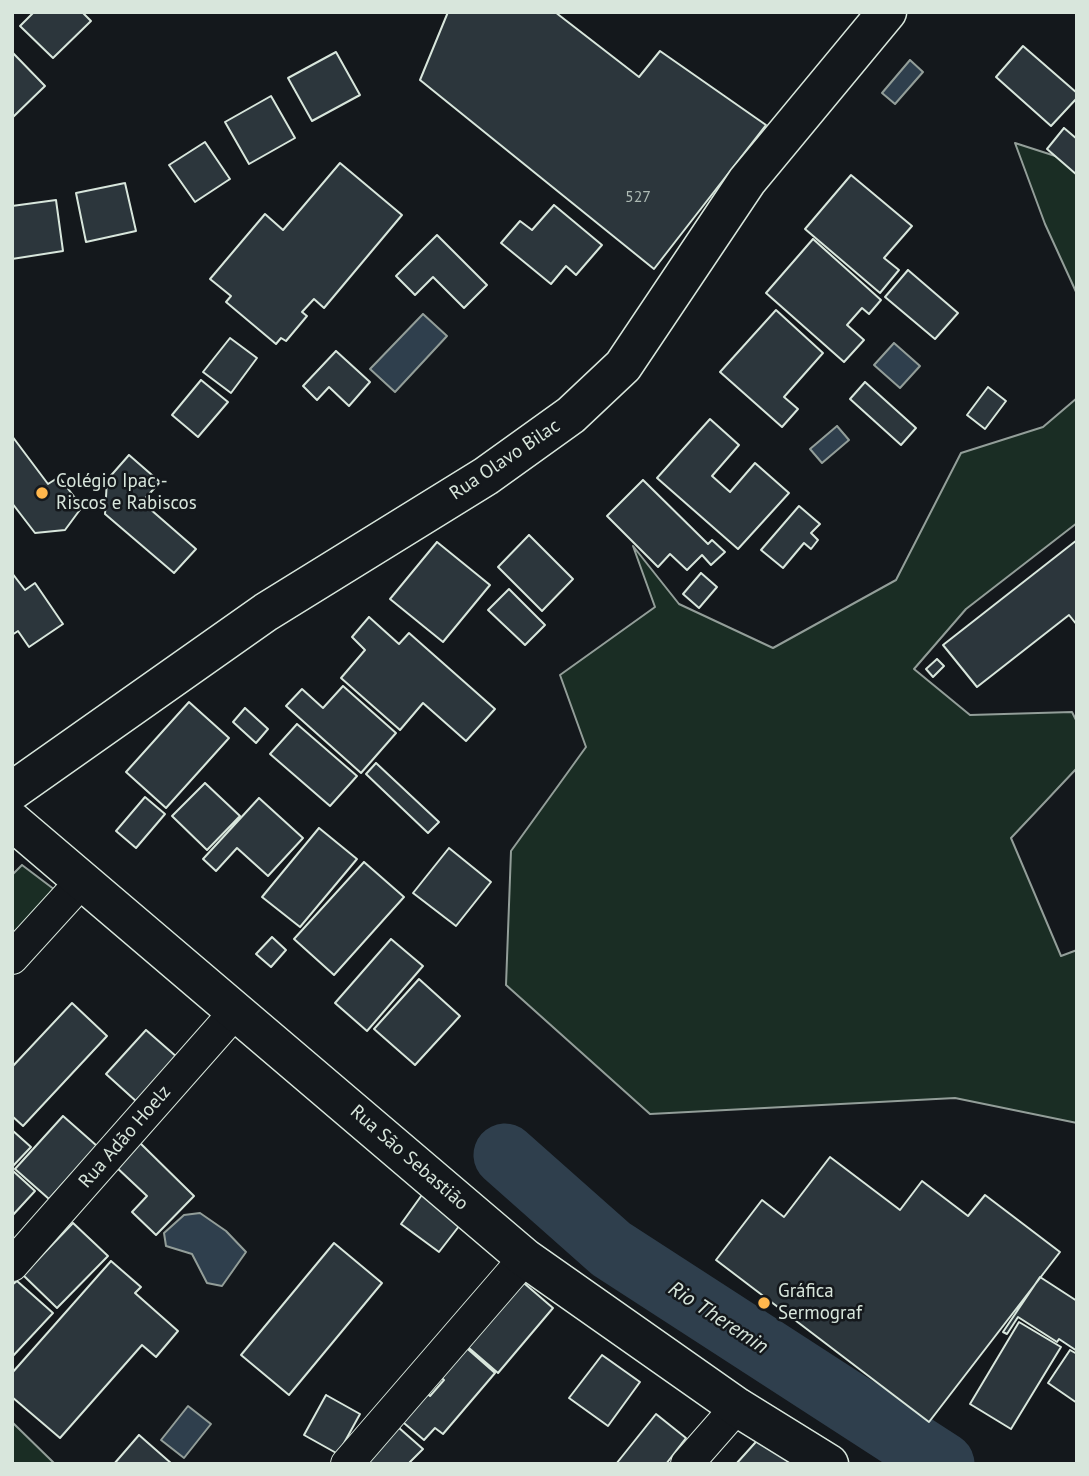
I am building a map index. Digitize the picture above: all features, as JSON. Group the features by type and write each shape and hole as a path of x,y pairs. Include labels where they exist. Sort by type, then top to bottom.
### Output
{"main road":[{"name":"Rua Olavo Bilac","path":"12,791 267,612 486,476 571,415 622,366 747,181 887,12"},
{"name":"Rua São Sebastião","path":"12,821 525,1258 737,1407 829,1464"}],"street":[{"path":"12,958 83,880"},
{"name":"Rua Adão Hoelz","path":"12,1265 237,1010"},
{"path":"347,1464 525,1258"},
{"path":"687,1464 737,1407"}],"green space":[{"path":"1015,143 1077,163 1077,294 1045,224"},
{"path":"1077,398 1077,523 966,609 914,669 970,715 1072,712 1077,722 1077,768 1011,838 1061,956 1077,950 1077,1123 955,1098 650,1114 506,985 511,851 586,747 560,675 655,607 633,546 679,604 773,648 896,580 961,453 1043,427"},
{"path":"22,865 63,896 12,952 12,875"},
{"path":"12,1422 55,1464 12,1464"}],"water":[{"path":"910,60 923,72 895,104 882,93"},
{"path":"423,314 447,336 395,392 370,369"},
{"path":"894,343 920,366 900,388 874,365"},
{"path":"837,426 849,440 822,463 810,449"},
{"path":"200,1213 226,1231 246,1252 222,1286 207,1283 192,1254 166,1246 164,1233 184,1215"},
{"path":"188,1406 211,1424 184,1458 161,1440"}],"building":[{"path":"34,12 82,12 91,21 53,58 20,26"},
{"path":"448,12 555,12 639,77 660,51 766,125 654,269 420,80"},
{"path":"1023,46 1077,93 1077,98 1051,126 996,77"},
{"path":"12,52 45,86 12,118"},
{"path":"336,52 360,95 312,121 288,78"},
{"path":"271,96 295,138 249,164 225,122"},
{"path":"1064,128 1077,139 1077,175 1047,149"},
{"path":"205,142 230,179 195,202 169,165"},
{"path":"340,163 402,215 324,308 314,299 302,312 307,316 286,341 281,338 276,344 226,302 231,296 210,279 265,214 283,230"},
{"path":"851,175 912,226 884,258 899,270 880,293 805,229"},
{"path":"125,183 136,231 86,242 76,193"},
{"path":"56,200 63,251 12,259 12,206"},
{"path":"554,205 602,245 576,275 566,266 551,284 501,243 520,221 532,230"},
{"path":"437,235 487,285 464,308 433,277 415,295 396,276"},
{"path":"813,239 881,300 869,314 862,308 847,325 864,340 844,362 766,293"},
{"path":"908,270 958,313 935,339 885,297"},
{"path":"776,310 823,353 784,397 798,409 782,427 720,372"},
{"path":"230,338 257,358 231,393 203,372"},
{"path":"336,351 370,382 349,406 329,387 317,400 303,386"},
{"path":"201,380 228,402 198,437 172,415"},
{"path":"865,382 916,428 901,445 850,399"},
{"path":"988,387 1006,401 985,429 967,415"},
{"path":"710,419 739,445 712,476 730,492 755,463 789,493 738,549 657,478"},
{"name":"Colégio Ipac - Riscos e Rabiscos","path":"12,436 48,484 59,477 82,507 65,530 35,533 12,503"},
{"path":"129,455 160,482 142,502 196,549 174,573 105,514 107,480"},
{"path":"643,480 708,544 712,540 725,552 711,565 702,555 687,570 670,554 658,567 607,516"},
{"path":"799,506 820,524 811,533 818,540 811,549 804,543 783,568 761,550"},
{"path":"529,535 573,579 542,611 498,567"},
{"path":"1077,540 1077,625 1069,615 977,687 943,645"},
{"path":"437,542 490,585 443,642 390,599"},
{"path":"12,573 25,590 35,583 63,624 29,647 18,631 12,635"},
{"path":"701,573 717,587 699,608 683,594"},
{"path":"509,589 545,625 525,645 488,610"},
{"path":"369,617 399,644 409,633 495,709 466,741 423,703 400,730 341,678 365,650 352,637"},
{"path":"937,659 944,666 933,677 926,669"},
{"path":"343,686 396,733 361,773 286,706 302,689 323,708"},
{"path":"189,702 229,738 166,808 126,772"},
{"path":"245,708 268,729 256,743 233,722"},
{"path":"297,724 357,776 330,806 270,754"},
{"path":"376,763 439,822 428,833 366,774"},
{"path":"205,783 240,816 207,850 172,816"},
{"path":"145,797 165,814 136,848 116,831"},
{"path":"259,798 303,838 268,876 237,848 216,871 203,859"},
{"path":"319,828 357,859 300,927 262,897"},
{"path":"449,848 491,882 456,926 413,893"},
{"path":"364,862 404,897 334,975 294,939"},
{"path":"272,937 286,950 271,967 256,954"},
{"path":"391,939 423,966 367,1031 335,1003"},
{"path":"419,979 460,1016 415,1065 374,1029"},
{"path":"72,1003 107,1036 23,1126 12,1116 12,1067"},
{"path":"146,1030 178,1058 137,1102 106,1074"},
{"path":"63,1116 97,1146 49,1199 15,1169"},
{"path":"12,1130 31,1147 12,1167"},
{"path":"139,1142 194,1196 156,1235 132,1212 147,1196 115,1166"},
{"path":"830,1157 900,1210 922,1181 968,1216 985,1195 1060,1252 929,1422 716,1260 762,1200 784,1217"},
{"path":"12,1170 35,1191 12,1216"},
{"path":"424,1192 463,1221 439,1252 401,1224"},
{"path":"73,1223 108,1256 57,1308 23,1275"},
{"path":"334,1243 382,1283 289,1395 241,1355"},
{"path":"111,1261 141,1287 135,1293 178,1331 156,1357 142,1345 60,1438 12,1397 12,1373"},
{"path":"1040,1277 1077,1301 1077,1351 1059,1339 1057,1342 1018,1317 1007,1334 1003,1332"},
{"path":"518,1278 553,1308 498,1373 462,1342"},
{"path":"17,1281 53,1313 12,1357 12,1285"},
{"path":"1019,1322 1061,1347 1011,1429 970,1404"},
{"path":"462,1344 495,1373 443,1434 435,1428 424,1440 398,1418 423,1390 430,1396 444,1380 437,1374"},
{"path":"1070,1350 1077,1354 1077,1403 1048,1383"},
{"path":"602,1355 640,1382 608,1426 569,1398"},
{"path":"326,1395 360,1414 338,1454 304,1435"},
{"path":"656,1414 686,1438 666,1464 616,1464"},
{"path":"398,1427 423,1449 408,1464 363,1464"},
{"path":"763,1434 796,1464 736,1464"},
{"path":"139,1435 172,1464 114,1464"}],"waterway":[{"name":"Rio Theremin","path":"505,1155 611,1249 943,1464"}],"place":[{"name":"Colégio Ipac - Riscos e Rabiscos","path":"42,493"},
{"name":"Gráfica Sermograf","path":"764,1303"}]}
